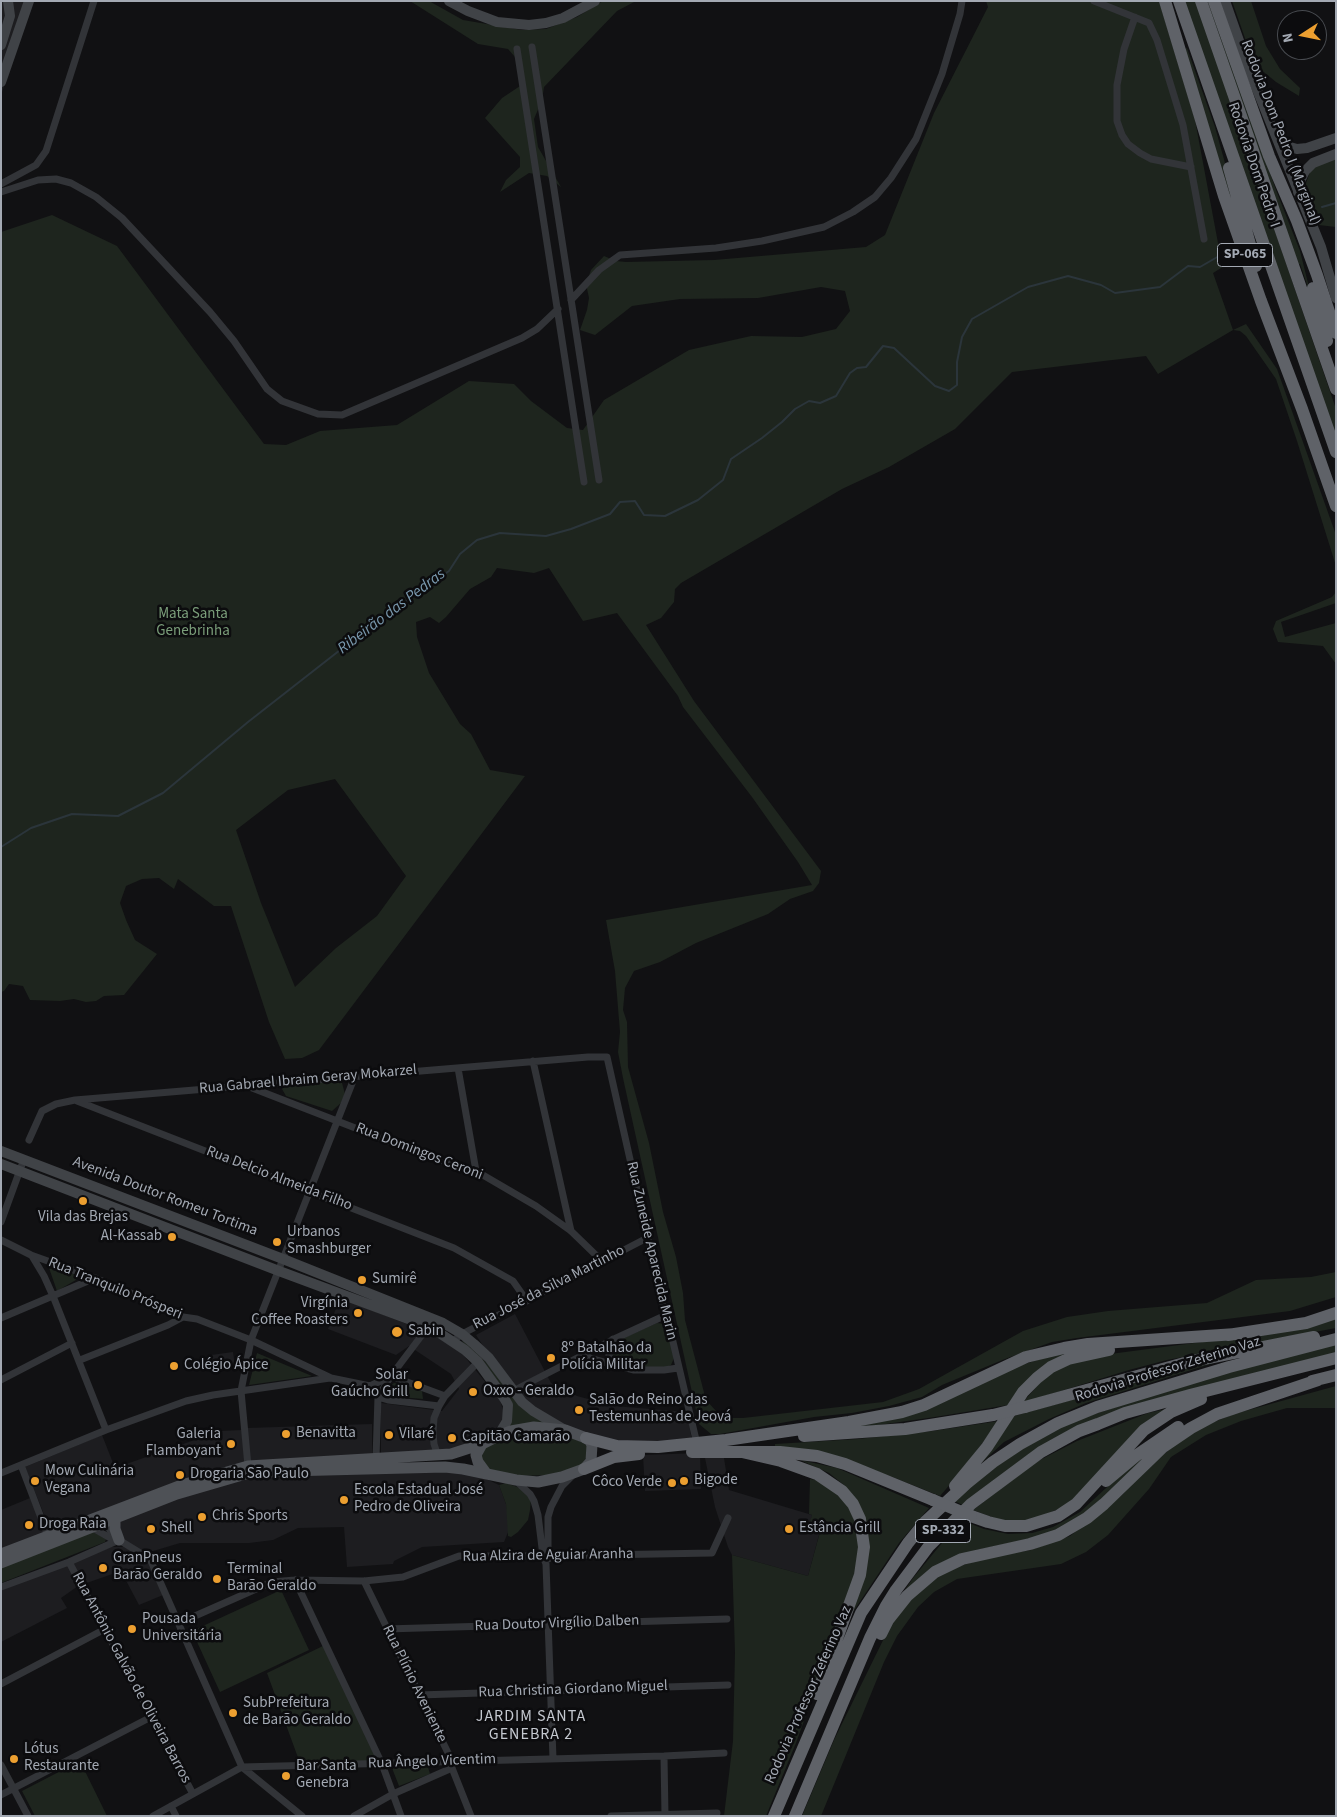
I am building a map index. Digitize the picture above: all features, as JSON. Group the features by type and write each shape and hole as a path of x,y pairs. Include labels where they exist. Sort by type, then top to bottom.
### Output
{"highway":[{"name":"SP-065","path":"1165,1 1224,196 1336,506"},
{"name":"Rodovia Dom Pedro I","path":"1179,1 1336,452"},
{"name":"Rodovia Dom Pedro I","path":"1201,1 1336,389"},
{"name":"Rodovia Dom Pedro I (Marginal)","path":"1214,1 1269,156 1314,267 1336,333"},
{"path":"1206,78 1258,270 1302,409"},
{"path":"1269,156 1280,193 1307,264 1336,375"},
{"path":"925,1522 987,1447 1023,1392 1036,1378 1051,1367 1068,1359 1102,1350 1236,1334 1306,1323 1336,1313"},
{"path":"726,1440 906,1429 993,1415 1188,1362 1336,1333"},
{"path":"586,1438 600,1443 626,1447 658,1447 697,1444 849,1422 902,1412 945,1396 1026,1358 1064,1348 1088,1344 1236,1334"},
{"name":"Rodovia Professor Zeferino Vaz","path":"774,1816 861,1613 902,1550 925,1522 993,1462 1020,1444 1064,1420 1097,1406 1229,1366 1336,1339"},
{"name":"Rodovia Professor Zeferino Vaz","path":"796,1814 870,1638 886,1606 929,1546 972,1504 1041,1452 1079,1431 1125,1413 1225,1385 1336,1358"},
{"path":"1026,1526 1058,1516 1076,1504 1144,1430 1171,1412 1206,1397 1316,1364"},
{"path":"580,1471 614,1457 633,1454 714,1451 799,1454 833,1460 988,1522 1005,1526 1026,1526 1050,1522 1073,1512 1137,1455 1190,1420 1233,1402 1336,1375"},
{"path":"796,1814 877,1641 898,1607 916,1587 935,1572 953,1563 982,1554 1049,1539 1063,1533 1087,1518 1163,1447 1191,1428 1216,1414 1318,1380"},
{"path":"742,1452 803,1468 830,1483 842,1491 853,1504 860,1519 863,1532 864,1553 860,1575 787,1784"}],"main road":[{"path":"1,45 10,16 8,1"},
{"path":"1,82 29,1"},
{"path":"450,1 468,11 497,22 529,25 563,18 596,1"},
{"path":"1225,1 1250,72 1321,247 1336,298"},
{"path":"1268,116 1282,140 1290,147 1297,149 1307,148 1336,138"},
{"path":"1307,148 1304,158 1307,162 1313,163 1336,154"},
{"path":"1298,192 1301,179 1313,163"},
{"name":"Avenida Doutor Romeu Tortima","path":"1,1150 422,1313 462,1334 489,1358 513,1391 533,1411 565,1430"},
{"name":"Avenida Doutor Romeu Tortima","path":"1,1164 428,1327 453,1342 478,1362 498,1387 508,1405 507,1421 498,1436"},
{"path":"1,1554 100,1519 182,1485 248,1466 376,1458 396,1463 463,1469 516,1480 538,1482 580,1471 591,1461 592,1446 586,1438 565,1430 534,1427 511,1431 482,1444 451,1454 396,1463 249,1473 177,1494 115,1518 100,1519 91,1527 1,1563"},
{"path":"482,1444 476,1455 478,1462 486,1473"},
{"path":"115,1518 115,1529 120,1540"}],"street":[{"path":"1,184 36,165 46,151 94,1"},
{"path":"571,300 600,270 620,255 716,248 780,237 824,226 853,212 875,197 891,178 916,138 942,74 960,14 962,1"},
{"path":"1094,1 1149,23 1158,40 1183,125 1204,239"},
{"path":"1135,17 1124,49 1117,85 1117,121 1122,135 1128,144 1151,159 1191,167"},
{"path":"532,48 599,480"},
{"path":"517,49 584,482"},
{"path":"1,192 38,180 56,179 71,183 96,197 122,218 210,312 234,341 267,389 282,402 318,414 342,415 522,338 537,329 558,310"},
{"path":"553,279 567,277"},
{"path":"560,329 575,326"},
{"name":"Rua Gabrael Ibraim Geray Mokarzel","path":"29,1140 42,1111 56,1104 75,1100 533,1061 588,1057 608,1058"},
{"name":"Rua Zuneide Aparecida Marin","path":"608,1058 647,1238 697,1444"},
{"path":"533,1061 571,1231"},
{"path":"458,1068 476,1172"},
{"path":"248,1466 241,1391 251,1340 355,1076"},
{"path":"276,1097 276,1090 280,1083"},
{"name":"Rua Domingos Ceroni","path":"246,1085 430,1157 476,1172 536,1206 571,1231 602,1260"},
{"name":"Rua Delcio Almeida Filho","path":"75,1100 454,1248 513,1281 527,1301"},
{"path":"1,1222 24,1159"},
{"name":"Rua José da Silva Martinho","path":"453,1342 462,1334 647,1238"},
{"name":"Rua Tranquilo Prósperi","path":"1,1240 31,1255 95,1278 183,1317 197,1319 251,1340 331,1378 370,1386"},
{"path":"31,1255 44,1276 53,1296 80,1360 106,1430"},
{"path":"1,1318 95,1278"},
{"path":"513,1391 613,1339 666,1315"},
{"path":"80,1360 168,1325 183,1317"},
{"path":"376,1458 378,1397 391,1376 428,1327"},
{"path":"612,1365 609,1355 613,1339"},
{"path":"1,1380 72,1343"},
{"path":"581,1356 634,1370 678,1368"},
{"path":"438,1456 433,1432 434,1418 439,1406 445,1396 478,1362"},
{"path":"439,1406 400,1402 378,1397 370,1386 391,1376 445,1396"},
{"path":"1,1473 106,1430 186,1402 213,1395 331,1378"},
{"path":"21,1465 48,1536"},
{"path":"553,1759 546,1564 548,1517 562,1486 580,1471"},
{"path":"516,1480 530,1494 534,1501 546,1556"},
{"name":"Rua Alzira de Aguiar Aranha","path":"179,1623 272,1582 295,1580 364,1581 403,1577 459,1556 712,1553 728,1518"},
{"path":"100,1519 120,1540 150,1559 242,1767 302,1816"},
{"path":"91,1527 112,1539 120,1540"},
{"path":"1,1587 69,1562 120,1540"},
{"name":"Rua Antônio Galvão de Oliveira Barros","path":"69,1562 194,1794"},
{"path":"295,1580 382,1764 401,1816"},
{"name":"Rua Plínio Aveniente","path":"364,1581 452,1764 471,1816"},
{"name":"Rua Doutor Virgílio Dalben","path":"386,1629 727,1619"},
{"path":"1,1684 105,1629"},
{"name":"Rua Christina Giordano Miguel","path":"419,1696 728,1685"},
{"path":"1,1795 153,1716"},
{"name":"Rua Ângelo Vicentim","path":"153,1816 242,1767 452,1764 724,1753"},
{"path":"664,1756 665,1815"},
{"path":"1,1764 28,1816"},
{"path":"354,1816 452,1764"},
{"path":"171,1806 176,1816"},
{"path":"611,1816 717,1813"}],"shaded area":[{"path":"1,1 34,1 1,95"},
{"path":"340,1298 430,1333 460,1351 500,1400 505,1417 499,1429 465,1446 439,1451 381,1454 381,1403 442,1411 459,1389 451,1374 409,1346 396,1355 328,1329"},
{"path":"515,1314 551,1383 577,1396 614,1406 687,1412 692,1441 617,1446 551,1421 511,1389 476,1335"},
{"path":"233,1352 235,1366 214,1369 211,1355"},
{"path":"372,1424 372,1457 250,1464 247,1428"},
{"path":"242,1430 245,1464 51,1532 25,1467 102,1435 115,1468 220,1431"},
{"path":"700,1453 701,1489 645,1491 643,1455"},
{"path":"705,1458 724,1458 729,1490 812,1515 811,1529 820,1531 808,1576 732,1555 715,1507"},
{"path":"440,1471 480,1476 499,1485 508,1515 509,1530 504,1542 422,1547 394,1561 393,1564 347,1567 344,1527 298,1528 273,1540 249,1543 180,1543 150,1552 140,1550 123,1539 119,1529 119,1520 170,1499 250,1475"},
{"path":"30,1498 46,1534 1,1551 1,1510"},
{"path":"111,1547 124,1547 146,1559 163,1595 139,1605 121,1571 78,1586 61,1598 67,1608 1,1642 1,1590"}],"green space":[{"path":"410,1 429,1 463,20 522,30 546,29 577,17 603,1 636,1 617,11 544,87 542,100 534,119 538,147 561,187 547,176 529,173 500,192 506,180 520,167 520,157 485,118 502,98 520,86 522,65 508,49 478,44"},
{"name":"Mata Santa Genebrinha","path":"986,1 1159,1 1195,120 1218,243 1226,265 1213,273 1233,330 1158,374 1146,356 1012,372 955,429 889,467 842,489 681,583 675,589 674,602 661,618 646,625 694,701 821,871 819,883 813,891 790,899 768,914 696,943 660,962 634,971 625,988 623,1010 627,1022 628,1067 649,1143 663,1212 676,1257 683,1293 685,1320 706,1400 717,1412 728,1418 743,1418 883,1402 919,1389 1023,1331 1067,1317 1108,1311 1207,1303 1256,1280 1311,1277 1336,1272 1336,1297 1290,1311 1052,1342 942,1385 922,1397 889,1406 711,1434 699,1424 623,1078 618,1052 620,1032 615,971 606,920 812,885 752,797 683,707 678,696 617,613 583,621 549,568 534,573 497,568 491,577 470,589 439,623 430,617 416,622 417,637 429,673 460,724 471,734 490,770 525,776 319,1050 302,1058 285,1059 269,1022 231,906 214,906 178,879 174,889 159,878 142,879 126,886 120,903 135,940 157,954 124,995 104,996 96,1001 86,1002 74,999 60,1001 30,1000 23,986 9,984 1,992 1,232 52,215 117,246 264,444 286,445 320,431 397,425 469,381 514,384 531,401 567,428 583,430 604,400 689,350 751,336 802,337 836,329 850,311 845,291 821,287 758,298 680,299 632,306 595,335 580,330 589,298 586,284 591,270 604,256 616,261 626,262 714,260 866,247 885,235 934,113 988,7","holes":["335,779 406,876 377,916 336,948 295,987 261,903 236,830 288,790"]},
{"path":"1184,1 1196,1 1335,406 1336,437"},
{"path":"1207,1 1210,1 1276,190 1300,251 1312,299 1300,264 1298,265"},
{"path":"1232,1 1251,1 1266,46 1280,69 1300,88 1299,96 1276,82 1254,64"},
{"path":"1187,48 1215,127 1252,260 1227,193 1185,49"},
{"path":"1336,156 1336,227 1319,225 1305,186 1311,169"},
{"path":"1246,324 1277,369 1336,535 1336,566 1276,379 1246,336 1240,331 1233,330"},
{"path":"1336,592 1336,603 1281,622 1285,637 1336,623 1336,664 1323,646 1278,642 1273,629 1276,621 1332,597"},
{"path":"338,1080 342,1083 345,1094 341,1103 332,1111 286,1096 282,1089 287,1084"},
{"path":"48,1265 81,1277 57,1291"},
{"path":"1336,1317 1336,1328 1167,1360 1022,1403 1049,1373 1087,1357 1271,1333"},
{"path":"657,1323 666,1324 674,1358 671,1365 667,1367 645,1368 614,1360 613,1346 617,1341"},
{"path":"462,1341 550,1424 507,1429 512,1416"},
{"path":"1336,1344 1336,1355 1090,1424 965,1506 954,1501 998,1463 1065,1424 1185,1384"},
{"path":"1064,1352 1063,1356 1008,1405 879,1425 839,1428 874,1423 1008,1369"},
{"path":"257,1353 312,1376 249,1385"},
{"path":"1236,1356 1086,1403 1004,1442 977,1467 1014,1416"},
{"path":"394,1383 408,1385 422,1391 423,1399 389,1396 387,1389"},
{"path":"1336,1386 1336,1408 1287,1408 1241,1421 1206,1435 1171,1457 1149,1489 1108,1535 1086,1552 1061,1564 957,1579 934,1592 918,1607 897,1636 884,1662 821,1816 802,1816 834,1740 892,1622 920,1586 948,1570 985,1558 1031,1550 1070,1536 1122,1495 1149,1466 1180,1441 1204,1426 1234,1414"},
{"path":"1166,1409 1068,1505 1032,1520 1000,1520 973,1510 1036,1462 1077,1441 1148,1413"},
{"path":"999,1421 940,1496 890,1476 775,1450 775,1444 858,1439"},
{"path":"525,1431 558,1432 588,1445 589,1453 581,1466 551,1475 516,1476 488,1470 481,1458 485,1447"},
{"path":"1161,1443 1085,1515 1044,1536 976,1550 898,1600 913,1578 961,1520 984,1529 1008,1534 1032,1533 1053,1527 1080,1512 1132,1464"},
{"path":"800,1460 837,1468 929,1508 899,1543 847,1621 867,1555 844,1485 829,1473"},
{"path":"810,1479 821,1481 843,1498 851,1512 857,1528 859,1544 854,1582 796,1743 766,1816 724,1816 733,1741 735,1653 732,1555 808,1576 820,1532 811,1529 809,1525 812,1515 809,1514"},
{"path":"506,1483 520,1488 531,1499 528,1520 511,1537 508,1536 506,1504 499,1485"},
{"path":"92,1531 106,1539 105,1542 1,1583 1,1566"},
{"path":"281,1590 309,1650 220,1692 192,1631"},
{"path":"325,1645 379,1761 300,1763 267,1673"},
{"path":"80,1761 107,1816 35,1816 22,1791"},
{"path":"428,1767 430,1774 399,1786 392,1768"}],"waterway":[{"name":"Ribeirão das Pedras","path":"1322,207 1336,203"},
{"name":"Ribeirão das Pedras","path":"1,847 31,828 72,814 118,816 163,793 248,722 358,636 449,571 460,554 477,540 500,533 546,536 571,529 610,514 620,502 635,501 644,515 665,516 698,500 723,480 731,459 762,438 795,409 809,401 820,403 836,396 850,373 857,368 866,367 883,346 894,348 935,386 949,391 957,385 957,362 962,337 972,319 1028,287 1068,276 1101,285 1115,293 1160,287 1188,266 1200,267 1219,256"}],"place":[{"name":"Vila das Brejas","path":"83,1201"},
{"name":"Al-Kassab","path":"172,1237"},
{"name":"Urbanos Smashburger","path":"277,1242"},
{"name":"Sumirê","path":"362,1280"},
{"name":"Virgínia Coffee Roasters","path":"358,1313"},
{"name":"Sabin","path":"397,1332"},
{"name":"8º Batalhão da Polícia Militar","path":"551,1358"},
{"name":"Colégio Ápice","path":"174,1366"},
{"name":"Solar Gaúcho Grill","path":"418,1385"},
{"name":"Oxxo - Geraldo","path":"473,1392"},
{"name":"Salão do Reino das Testemunhas de Jeová","path":"579,1410"},
{"name":"Benavitta","path":"286,1434"},
{"name":"Vilaré","path":"389,1435"},
{"name":"Capitão Camarão","path":"452,1438"},
{"name":"Galeria Flamboyant","path":"231,1444"},
{"name":"Drogaria São Paulo","path":"180,1475"},
{"name":"Mow Culinária Vegana","path":"35,1481"},
{"name":"Bigode","path":"684,1481"},
{"name":"Côco Verde","path":"672,1483"},
{"name":"Escola Estadual José Pedro de Oliveira","path":"344,1500"},
{"name":"Chris Sports","path":"202,1517"},
{"name":"Droga Raia","path":"29,1525"},
{"name":"Shell","path":"151,1529"},
{"name":"Estância Grill","path":"789,1529"},
{"name":"GranPneus Barão Geraldo","path":"103,1568"},
{"name":"Terminal Barão Geraldo","path":"217,1579"},
{"name":"Pousada Universitária","path":"132,1629"},
{"name":"SubPrefeitura de Barão Geraldo","path":"233,1713"},
{"name":"Lótus Restaurante","path":"14,1759"},
{"name":"Bar Santa Genebra","path":"286,1776"}],"district":[{"name":"JARDIM SANTA GENEBRA 2","path":"531,1726"}]}
